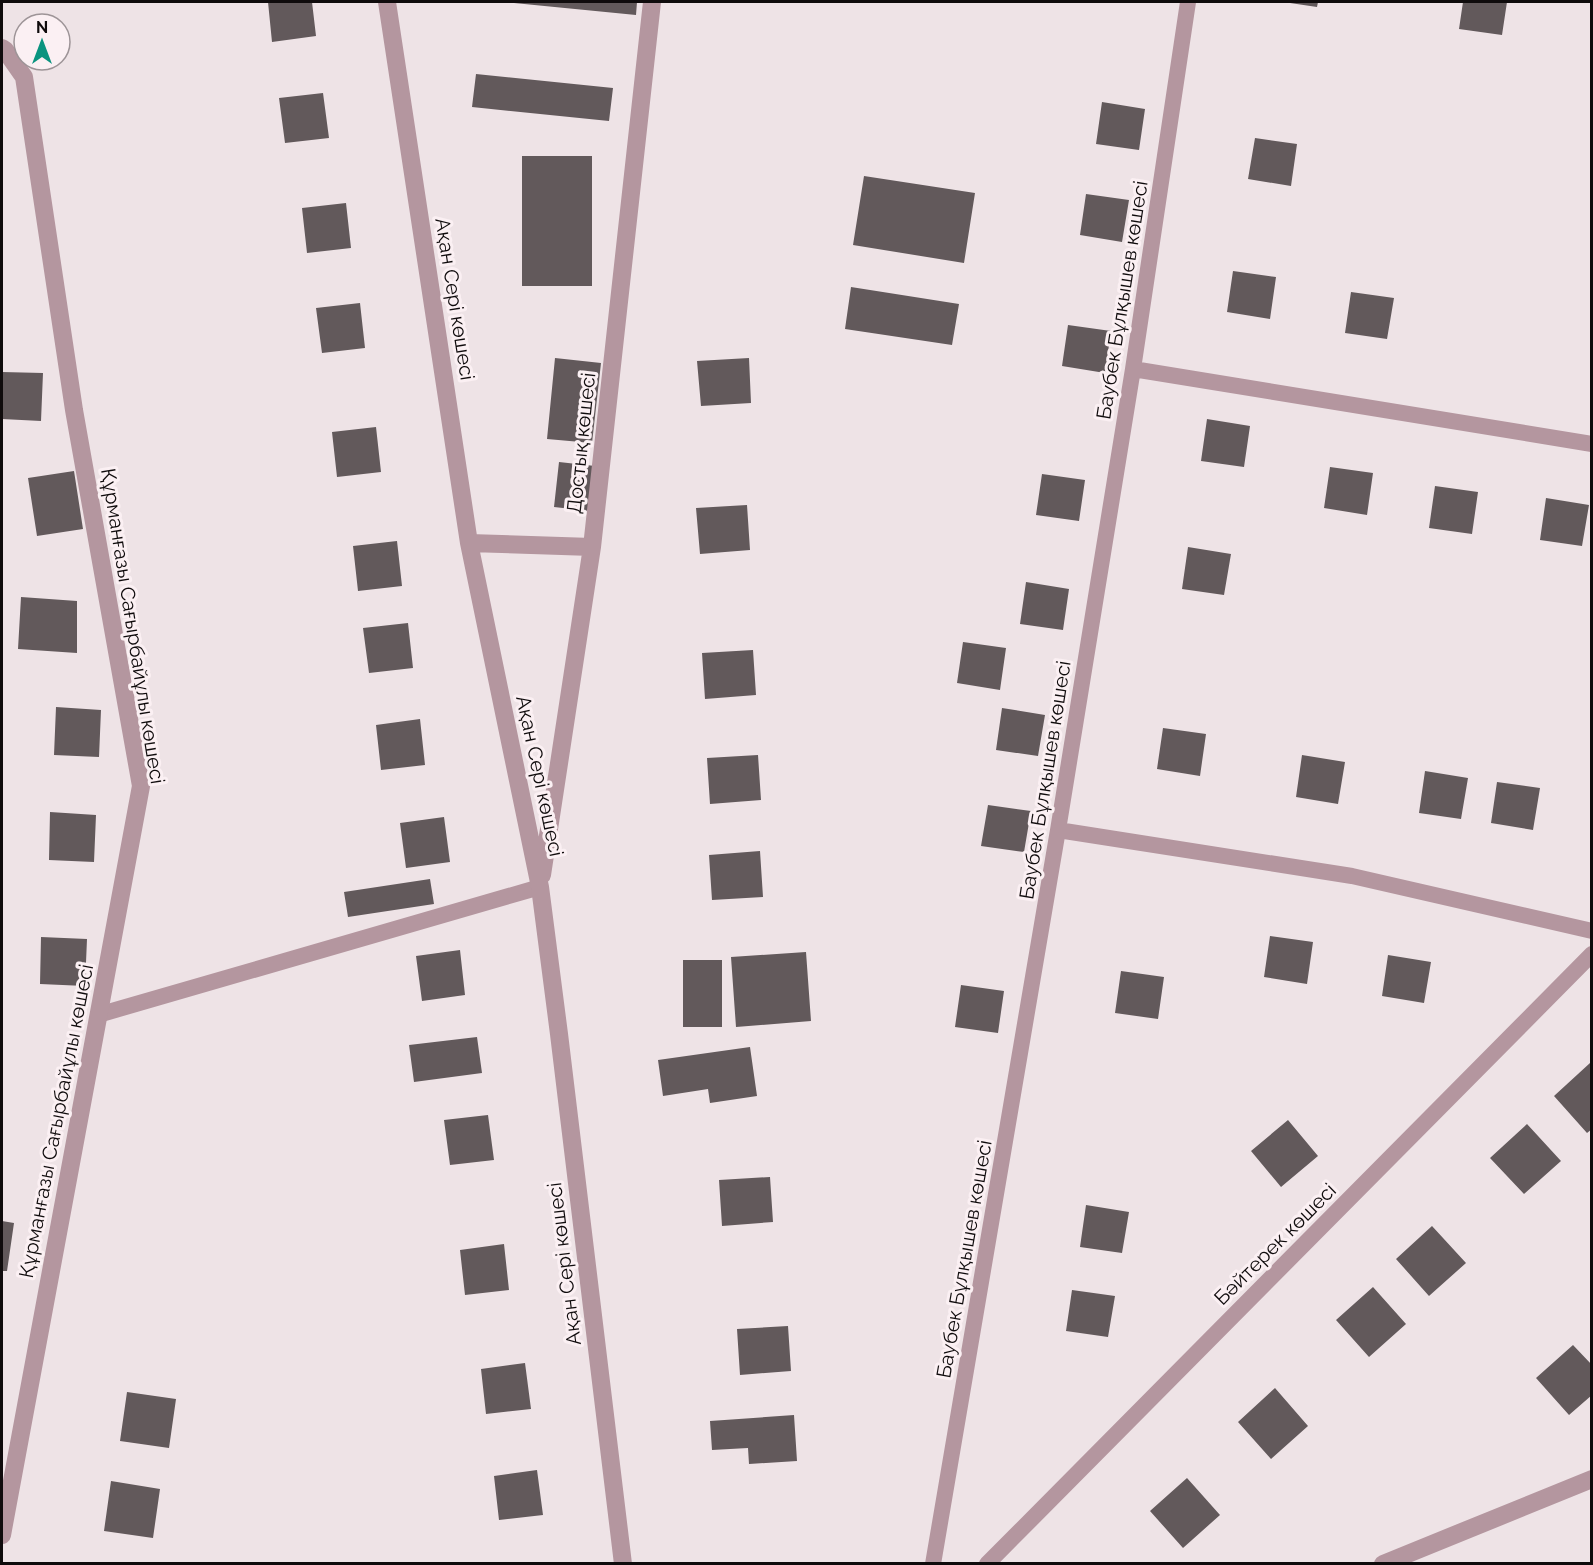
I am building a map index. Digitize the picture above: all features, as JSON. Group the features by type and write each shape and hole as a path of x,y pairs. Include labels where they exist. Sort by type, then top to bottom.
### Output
{"street":[{"name":"Ақан Сері көшесі","path":"387,2 469,543 540,887 623,1563"},
{"name":"Достық көшесі","path":"540,887 592,547 652,2"},
{"name":"Құрманғазы Сағырбайұлы көшесі","path":"2,48 24,77 75,410 141,786 2,1535"},
{"path":"469,543 592,547"},
{"path":"1383,1563 1592,1479"}],"lane":[{"name":"Баубек Бұлқышев көшесі","path":"933,1563 1058,830 1133,369 1188,2"},
{"path":"1133,369 1592,444"},
{"path":"1058,830 1352,876 1592,931"},
{"path":"98,1015 540,887"},
{"name":"Бәйтерек көшесі","path":"987,1563 1592,954"}],"building":[{"path":"268,2 312,2 316,36 272,42"},
{"path":"515,2 637,2 636,15"},
{"path":"1291,2 1318,2 1317,7"},
{"path":"1463,2 1507,2 1502,35 1459,29"},
{"path":"476,74 613,88 609,121 472,107"},
{"path":"323,93 329,138 285,143 279,98"},
{"path":"1102,102 1145,109 1139,150 1096,144"},
{"path":"1255,138 1297,144 1291,186 1248,179"},
{"path":"522,156 592,156 592,286 522,286"},
{"path":"864,176 975,193 964,263 853,245"},
{"path":"1086,194 1129,200 1122,242 1080,235"},
{"path":"346,203 351,248 307,253 302,208"},
{"path":"1233,271 1276,277 1270,319 1227,312"},
{"path":"851,287 959,304 952,345 845,329"},
{"path":"1351,292 1394,298 1387,339 1345,333"},
{"path":"360,303 365,348 322,353 316,308"},
{"path":"1068,325 1111,331 1105,373 1062,366"},
{"path":"555,358 601,363 592,443 547,439"},
{"path":"749,358 751,403 701,406 697,361"},
{"path":"2,372 43,373 41,421 2,419"},
{"path":"1207,419 1250,426 1244,467 1201,461"},
{"path":"376,427 381,472 337,477 332,432"},
{"path":"559,462 595,466 590,511 554,507"},
{"path":"1330,467 1373,473 1367,515 1324,508"},
{"path":"74,471 83,529 37,536 28,478"},
{"path":"1042,474 1085,480 1079,521 1036,515"},
{"path":"1435,486 1478,492 1472,534 1429,528"},
{"path":"1546,498 1589,505 1582,546 1540,540"},
{"path":"747,505 750,550 700,554 696,508"},
{"path":"397,541 402,586 358,591 353,546"},
{"path":"1188,547 1231,554 1224,595 1182,589"},
{"path":"1026,582 1069,589 1063,630 1020,624"},
{"path":"21,597 77,601 77,653 18,649"},
{"path":"408,623 413,668 369,673 363,628"},
{"path":"963,642 1006,648 1000,690 957,683"},
{"path":"753,650 756,695 705,699 702,653"},
{"path":"56,707 101,710 99,757 54,755"},
{"path":"1002,708 1045,715 1038,756 996,750"},
{"path":"420,719 425,765 381,770 376,725"},
{"path":"1163,728 1206,734 1200,776 1157,769"},
{"path":"758,755 761,800 710,804 707,758"},
{"path":"1302,755 1345,762 1338,804 1296,797"},
{"path":"1425,771 1468,778 1461,819 1419,813"},
{"path":"1497,782 1540,788 1533,830 1491,823"},
{"path":"988,805 1031,811 1024,852 981,846"},
{"path":"50,812 96,815 94,862 49,860"},
{"path":"444,817 450,862 406,868 400,823"},
{"path":"760,851 763,897 712,900 709,855"},
{"path":"430,879 434,904 348,917 344,892"},
{"path":"1270,936 1313,942 1307,984 1264,977"},
{"path":"41,937 87,939 85,986 40,984"},
{"path":"460,950 465,995 422,1001 416,956"},
{"path":"806,952 811,1021 736,1027 731,957"},
{"path":"1388,955 1431,962 1424,1003 1382,996"},
{"path":"683,960 722,960 722,1027 683,1027"},
{"path":"1121,971 1164,977 1158,1019 1115,1013"},
{"path":"961,985 1004,991 998,1033 955,1027"},
{"path":"477,1037 482,1073 414,1082 409,1045"},
{"path":"750,1047 757,1096 710,1103 708,1089 663,1096 658,1060"},
{"path":"1590,1063 1592,1064 1592,1129 1587,1133 1554,1096"},
{"path":"488,1115 494,1160 450,1165 444,1120"},
{"path":"1288,1120 1318,1156 1281,1187 1251,1151"},
{"path":"1527,1124 1561,1161 1524,1194 1490,1158"},
{"path":"770,1177 773,1222 722,1226 719,1180"},
{"path":"1086,1205 1129,1212 1122,1253 1080,1247"},
{"path":"2,1221 14,1223 7,1271 2,1271"},
{"path":"1432,1226 1466,1263 1429,1296 1396,1259"},
{"path":"504,1244 509,1290 465,1295 460,1250"},
{"path":"1373,1287 1406,1324 1369,1357 1336,1320"},
{"path":"1072,1290 1115,1296 1108,1337 1066,1331"},
{"path":"788,1326 791,1371 740,1375 737,1329"},
{"path":"1573,1345 1592,1365 1592,1395 1569,1415 1536,1378"},
{"path":"525,1363 531,1409 486,1414 481,1369"},
{"path":"1275,1388 1308,1426 1271,1459 1238,1422"},
{"path":"127,1392 176,1399 169,1448 120,1441"},
{"path":"794,1415 797,1461 749,1464 748,1448 712,1450 710,1421"},
{"path":"537,1470 543,1515 499,1520 494,1476"},
{"path":"1187,1478 1220,1515 1183,1548 1150,1511"},
{"path":"111,1481 160,1489 153,1538 104,1531"}]}
